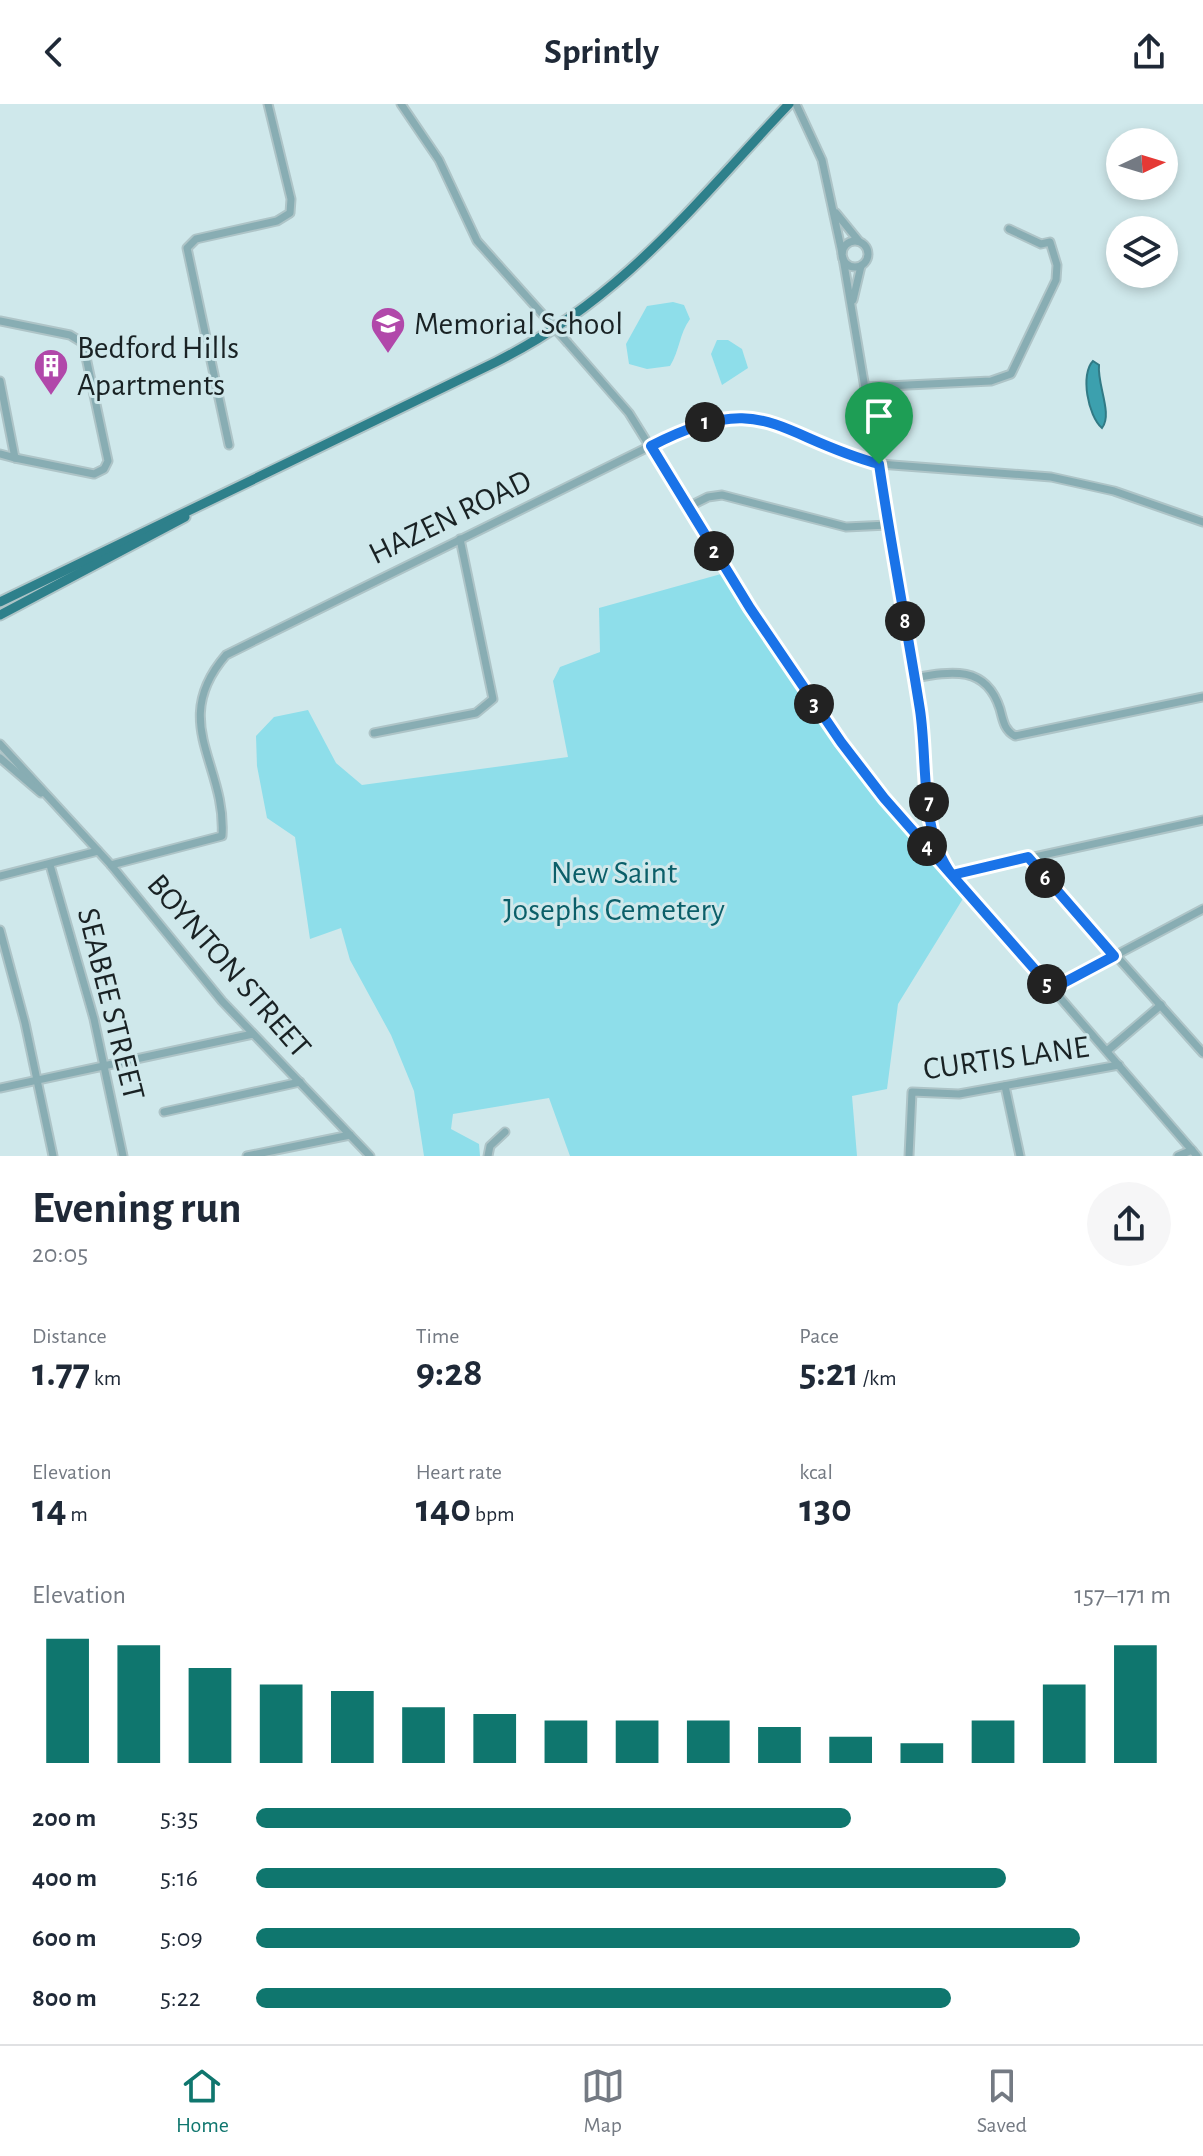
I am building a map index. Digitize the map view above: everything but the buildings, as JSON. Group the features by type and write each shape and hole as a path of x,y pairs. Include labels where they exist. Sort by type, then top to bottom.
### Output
{"main road":[{"path":"0,602 516,352 581,312 650,255 789,104"},
{"path":"0,615 265,473"}],"street":[{"path":"229,445 187,248 196,239 277,221 290,213 291,199 268,104"},
{"path":"401,104 439,160 477,241 620,401 797,679 866,776 1195,1154"},
{"path":"796,104 817,146 852,303 914,678 930,822 941,860"},
{"path":"833,207 846,229 868,253 861,266 852,303"},
{"path":"866,387 991,381 1011,374 1058,270 1050,242 1041,244 1009,229"},
{"path":"842,256 849,243 861,242"},
{"path":"842,256 851,267 861,266"},
{"path":"0,321 70,335 83,343 108,461 102,471 94,474 0,454"},
{"path":"0,381 15,458"},
{"name":"HAZEN ROAD","path":"111,865 222,836 221,816 198,710 212,671 226,655 651,446 712,420 757,418 879,464 1051,477 1114,491 1203,522"},
{"path":"688,507 708,497 722,495 846,527 888,525"},
{"path":"374,733 476,713 493,699 460,539"},
{"path":"914,678 959,672 979,677 993,693 1005,726 1015,736 1203,697"},
{"name":"BOYNTON STREET","path":"0,744 111,865 204,980 370,1156"},
{"name":"BOYNTON STREET","path":"0,758 55,804"},
{"path":"952,875 1203,820"},
{"path":"918,836 930,822"},
{"path":"0,876 98,851"},
{"path":"1028,857 1203,1053"},
{"name":"SEABEE STREET","path":"50,865 87,991 123,1156"},
{"path":"1052,989 1203,909"},
{"path":"0,930 53,1156"},
{"path":"1107,1051 1161,1005"},
{"path":"0,1088 253,1034"},
{"name":"CURTIS LANE","path":"909,1156 912,1092 959,1094 1119,1065"},
{"path":"164,1112 300,1082"},
{"path":"1005,1086 1020,1156"},
{"path":"488,1156 490,1146 505,1132"},
{"path":"247,1156 350,1135"},
{"path":"1178,1156 1203,1152"}],"green space":[{"path":"673,302 684,305 690,319 670,366 647,369 629,364 626,344 647,306"},
{"path":"717,340 728,340 742,349 748,368 722,385 711,354"},
{"name":"New Saint Josephs Cemetery","path":"721,574 869,787 964,897 898,1004 887,1089 852,1096 857,1156 570,1156 549,1098 453,1114 451,1129 479,1144 480,1156 424,1156 414,1091 391,1035 350,960 341,928 310,939 295,837 267,818 257,766 256,736 274,717 308,710 336,763 362,785 568,757 553,681 560,667 600,652 599,608"}],"shaded area":[{"path":"1093,361 1099,365 1105,407 1102,428 1093,414 1087,395 1087,375"}],"place":[{"name":"Memorial School","path":"388,355"},
{"name":"Bedford Hills Apartments","path":"51,397"}],"route":[{"path":"879,464 757,418 736,417 693,425 651,446 750,608 866,776 941,860 952,875 982,910 1052,989 1114,956 1028,857 952,875 941,860 930,822 919,708 879,464"}]}
